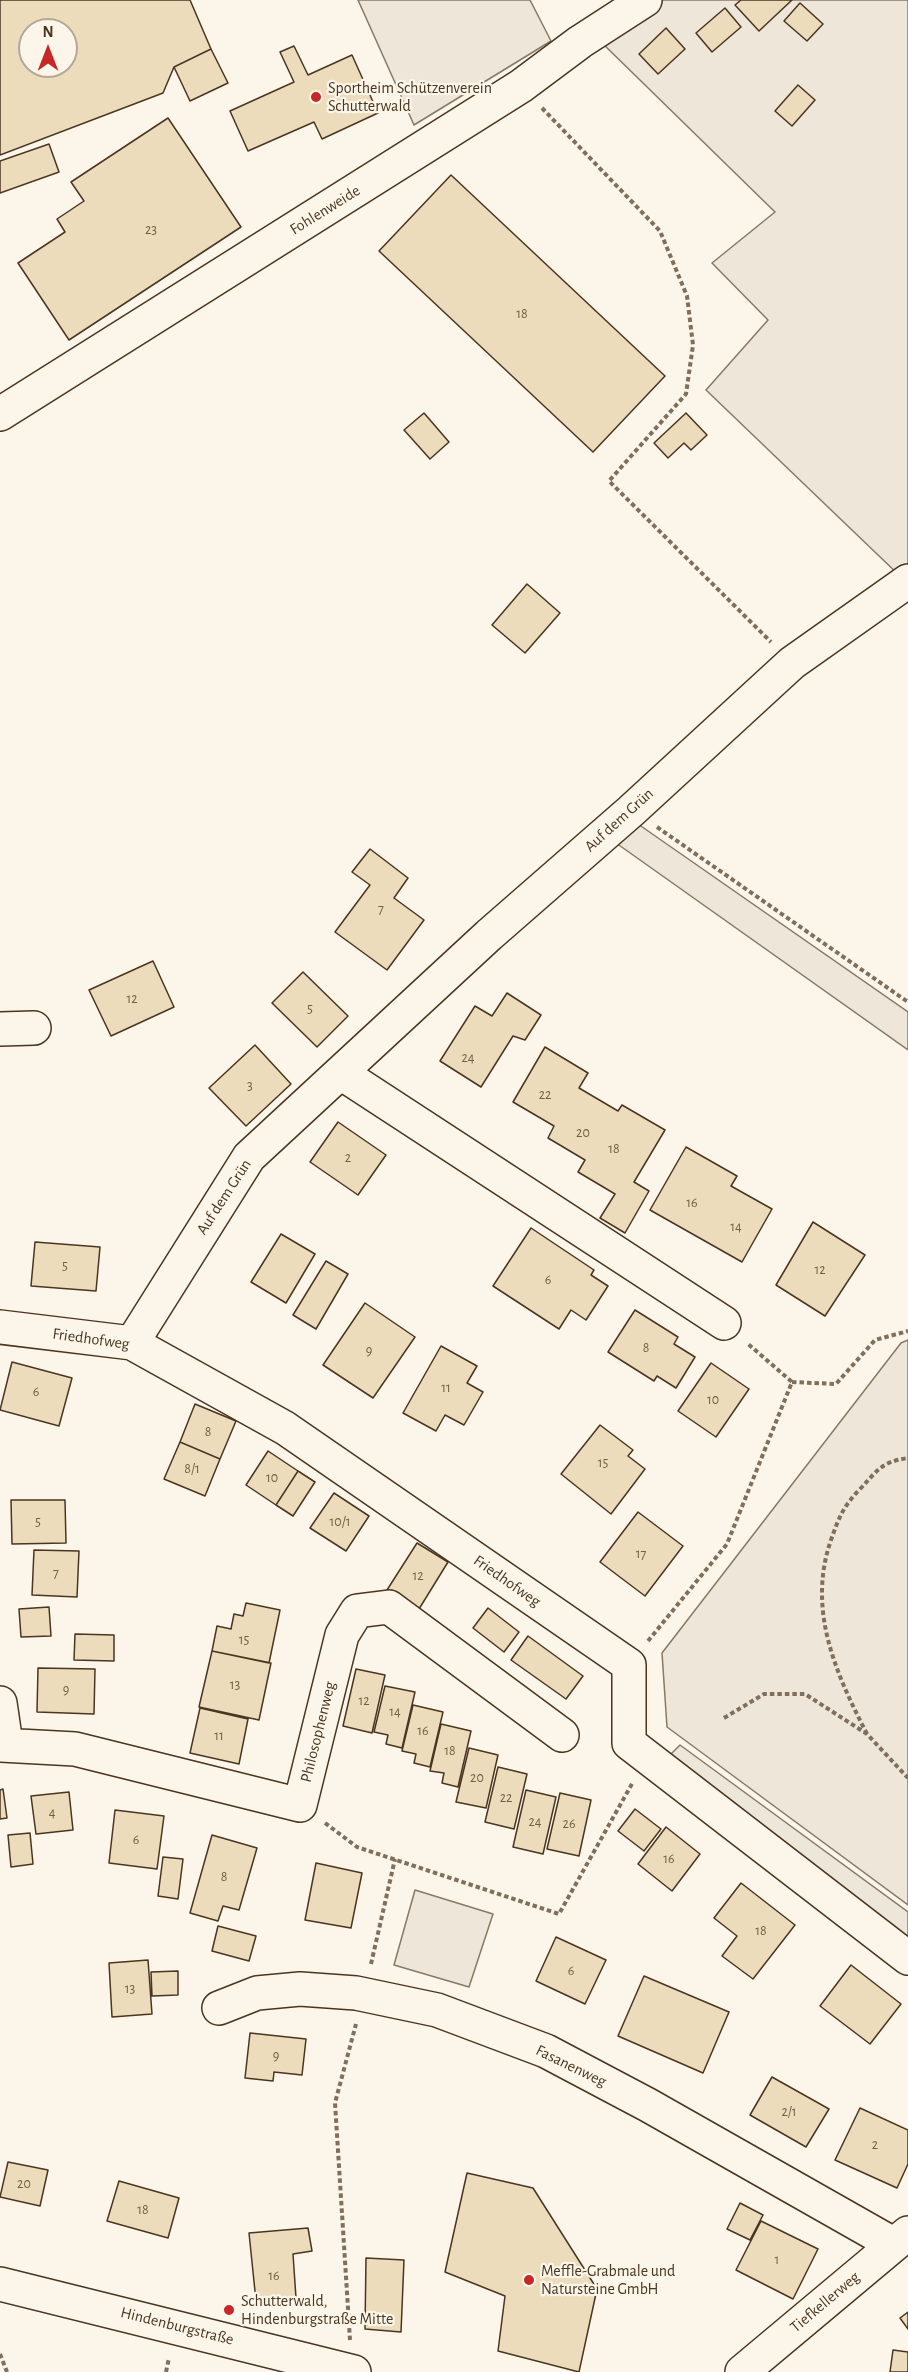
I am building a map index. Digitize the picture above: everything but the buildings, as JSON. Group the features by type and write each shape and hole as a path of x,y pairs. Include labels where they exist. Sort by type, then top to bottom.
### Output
{"street":[{"name":"Fohlenweide","path":"0,414 521,86 580,42 645,0"},
{"name":"Auf dem Grün","path":"132,1343 249,1157 489,935 631,811 792,663 908,581"},
{"path":"0,1029 34,1028"},
{"path":"341,1073 724,1323"},
{"name":"Friedhofweg","path":"0,1327 132,1343 285,1428 629,1665"},
{"name":"Philosophenweg","path":"0,1703 3,1744 75,1749 300,1804 342,1635 357,1611 389,1607 562,1735"},
{"path":"629,1665 629,1743 908,1958"},
{"name":"Fasanenweg","path":"219,2008 257,1992 300,1989 364,1994 437,2010 546,2051 901,2239"},
{"name":"Tiefkellerweg","path":"742,2372 901,2239"},
{"name":"Hindenburgstraße","path":"0,2284 353,2372"}],"path":[{"path":"521,86 660,231 687,296 693,345 686,394 609,482 792,663"},
{"path":"631,811 650,821 908,1002"},
{"path":"724,1323 792,1382 836,1384 875,1340 908,1331"},
{"path":"629,1665 727,1544 792,1382"},
{"path":"867,1734 848,1697 828,1640 820,1597 826,1555 843,1507 887,1461 908,1458"},
{"path":"724,1718 764,1694 805,1694 867,1734 908,1778"},
{"path":"300,1804 357,1847 559,1914 647,1757"},
{"path":"353,2372 335,2103 364,1994 395,1859"},
{"path":"166,2372 171,2351"},
{"path":"0,2354 8,2372"}],"shaded area":[{"path":"358,0 530,0 551,41 414,125"},
{"path":"663,0 908,0 908,574 902,578 706,390 768,320 712,263 775,212 600,41"},
{"path":"638,824 908,1012 908,1050 609,838"},
{"path":"908,1340 908,1905 667,1727 662,1653 901,1343"},
{"path":"680,1745 908,1912 908,1941 668,1757"},
{"path":"415,1890 493,1914 469,1987 394,1965"}],"place":[{"name":"Sportheim Schützenverein Schutterwald","path":"316,97"},
{"name":"Meffle-Grabmale und Natursteine GmbH","path":"529,2280"},
{"name":"Schutterwald, Hindenburgstraße Mitte","path":"229,2310"}]}
